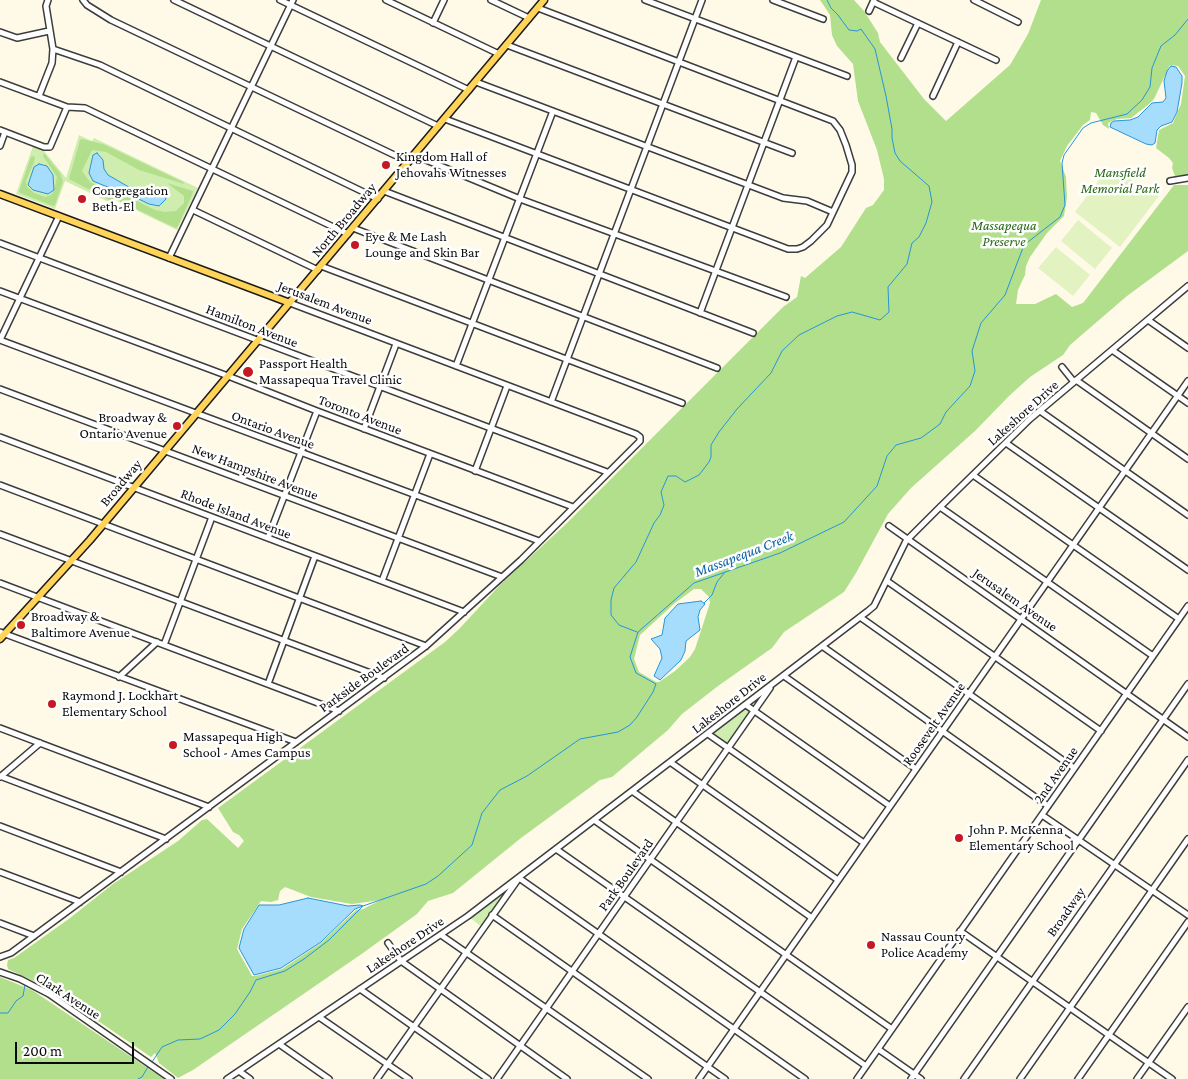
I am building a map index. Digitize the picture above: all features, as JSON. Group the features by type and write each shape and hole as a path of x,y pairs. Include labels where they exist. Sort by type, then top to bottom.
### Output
{"main road":[{"name":"North Broadway","path":"259,340 544,0"},
{"name":"Jerusalem Avenue","path":"0,194 290,304"},
{"name":"Broadway","path":"0,639 3,633 39,598 72,561 259,340"}],"street":[{"path":"39,96 52,63 53,49 46,6 48,0"},
{"path":"84,0 87,5 111,20 409,162"},
{"path":"174,0 438,126"},
{"path":"280,0 292,2 469,90"},
{"path":"386,0 499,54"},
{"path":"433,23 444,0"},
{"path":"491,0 529,18"},
{"path":"645,0 847,76"},
{"path":"551,402 702,0"},
{"path":"773,0 822,19"},
{"path":"974,0 1018,22"},
{"path":"869,11 874,1 996,60"},
{"path":"169,258 292,2"},
{"path":"445,119 788,249 797,249 808,244 827,225 852,172 848,151 840,130 830,119 538,8"},
{"path":"901,58 918,23"},
{"path":"0,32 17,38 49,31"},
{"path":"933,96 958,42"},
{"path":"507,45 792,153"},
{"path":"53,49 100,65 378,199"},
{"path":"700,313 796,57"},
{"path":"0,82 67,107 85,108 212,169 351,231 717,368"},
{"path":"476,82 783,198 807,201 833,212"},
{"path":"0,146 2,131 44,147 50,147 67,107"},
{"path":"456,366 552,111"},
{"path":"414,156 520,198 786,297"},
{"path":"1170,181 1188,178"},
{"path":"384,192 753,333"},
{"path":"193,210 320,268 682,403"},
{"path":"0,340 59,216"},
{"name":"Hamilton Avenue","path":"0,243 608,472"},
{"name":"Lakeshore Drive","path":"227,1079 441,935 519,878 860,618 874,606 908,540 940,507 1040,411 1187,289"},
{"name":"Toronto Avenue","path":"0,292 573,507"},
{"name":"Jerusalem Avenue","path":"290,304 640,437"},
{"path":"1148,320 1188,348"},
{"name":"Ontario Avenue","path":"0,340 539,541"},
{"path":"364,429 396,344"},
{"path":"1112,350 1188,403"},
{"path":"1062,368 1075,381 1188,459"},
{"name":"Roosevelt Avenue","path":"699,1079 1188,381"},
{"path":"475,470 507,386"},
{"name":"New Hampshire Avenue","path":"0,389 502,577"},
{"path":"268,538 317,411"},
{"path":"1040,411 1188,515"},
{"name":"Rhode Island Avenue","path":"0,437 464,612"},
{"name":"Parkside Boulevard","path":"2,957 34,936 426,646 539,541 638,443 640,437"},
{"path":"1006,442 1188,570"},
{"path":"382,582 430,454"},
{"path":"973,475 1179,619"},
{"path":"0,485 426,646"},
{"path":"940,507 1153,656"},
{"path":"164,645 212,517"},
{"name":"Jerusalem Avenue","path":"889,526 1188,737"},
{"path":"0,534 384,678"},
{"path":"268,684 316,556"},
{"path":"887,581 1101,731"},
{"path":"0,583 339,711"},
{"name":"2nd Avenue","path":"857,1079 1188,606"},
{"path":"860,618 1074,768"},
{"path":"3,633 296,742"},
{"path":"119,676 157,642"},
{"path":"822,646 1048,806"},
{"path":"784,676 916,769"},
{"name":"Park Boulevard","path":"497,1079 773,684"},
{"path":"913,1077 1188,684"},
{"path":"746,705 890,806"},
{"path":"0,728 209,807"},
{"path":"708,734 864,843"},
{"path":"40,743 0,777 166,839"},
{"name":"Broadway","path":"964,1079 1188,760"},
{"path":"670,762 838,880"},
{"path":"632,791 812,918"},
{"path":"1042,815 1188,915"},
{"path":"594,820 892,1029"},
{"path":"0,826 121,872"},
{"path":"1020,1079 1188,839"},
{"path":"556,849 866,1066"},
{"path":"0,872 80,902"},
{"path":"378,1079 519,878 805,1079"},
{"path":"492,915 726,1079"},
{"path":"1078,1079 1188,922"},
{"path":"0,923 34,936"},
{"path":"960,931 1172,1079"},
{"path":"441,935 648,1079"},
{"path":"388,943 401,961 567,1079"},
{"path":"0,962 2,957"},
{"name":"Clark Avenue","path":"0,971 35,986 48,994 171,1079"},
{"path":"360,989 488,1079"},
{"path":"1138,1079 1188,1007"},
{"path":"319,1017 408,1079"},
{"path":"279,1044 329,1079"},
{"path":"878,1049 913,1077 921,1079"},
{"path":"239,1071 250,1079"}],"green space":[{"name":"Massapequa Preserve","path":"820,0 854,0 864,11 878,33 880,42 924,99 946,121 1010,65 1028,34 1041,0 1188,0 1188,175 1175,176 1172,168 1173,163 1156,148 1159,130 1173,123 1181,104 1185,76 1178,66 1170,65 1154,99 1148,105 1131,118 1117,119 1108,123 1109,129 1103,125 1096,113 1091,112 1090,120 1083,125 1067,146 1060,161 1066,177 1067,197 1064,216 1047,233 1030,257 1018,290 1016,304 1035,304 1056,294 1072,307 1083,303 1174,185 1188,185 1188,251 1127,296 1070,345 1063,355 1030,377 975,431 911,488 888,514 844,592 784,632 772,648 682,714 668,730 612,777 600,780 521,838 453,893 428,901 417,914 363,953 193,1070 178,1078 159,1063 155,1053 151,1057 82,1010 38,983 8,969 8,960 14,958 70,918 113,884 178,841 202,820 207,819 238,848 244,841 233,832 218,808 445,642 500,585 567,523 783,307 797,297 801,276 805,278 841,247 866,208 873,205 884,190 884,179 877,150 858,101 853,64 837,46 832,35 830,15","holes":["694,589 701,589 709,597 710,603 695,649 690,657 675,671 659,682 656,682 639,672 634,659 640,635 675,603","285,887 311,897 352,904 381,900 363,909 356,910 321,943 282,969 252,976 237,949 242,929 261,901 271,902 278,900 280,891"]},
{"path":"79,135 92,141 94,138 198,188 177,230 115,200 113,204 65,181 55,209 16,194 33,146 44,151 66,178"},
{"path":"80,140 103,144 184,184 139,170 106,152 92,150 82,171 90,182 107,191 129,197 155,210 165,212 176,211 184,203 184,196 167,183 193,191 178,226 176,228 115,199 113,202 69,179"},
{"path":"44,153 60,173 63,181 53,206 19,191 33,156 35,157 26,181 27,187 34,193 45,197 51,195 54,191 57,177 43,156"},
{"name":"Mansfield Memorial Park","path":"1105,172 1120,173 1159,196 1120,247 1075,212"},
{"path":"1078,220 1112,248 1095,269 1061,241"},
{"path":"1056,247 1090,275 1073,296 1038,268"},
{"path":"746,705 754,711 728,748 708,734"},
{"path":"519,878 483,928 468,916"},
{"path":"0,977 32,990 164,1079 0,1079"}],"water":[{"path":"1171,66 1176,67 1182,76 1177,112 1172,122 1161,126 1157,130 1155,143 1152,145 1146,144 1110,127 1114,121 1130,120 1138,117 1152,103 1163,102 1166,98 1164,81 1167,71"},
{"path":"97,153 103,160 104,169 108,175 134,190 165,194 166,199 159,206 149,204 120,190 93,181 89,173 93,155"},
{"path":"39,164 47,166 53,175 54,190 48,194 33,190 28,185 34,167"},
{"path":"701,601 705,604 700,610 698,617 700,630 686,641 685,651 681,660 660,680 654,676 662,658 660,649 651,639 662,635 665,618 678,604"},
{"path":"308,898 348,906 363,906 355,909 321,942 281,968 254,975 239,948 244,929 259,905 279,905"}],"waterway":[{"path":"637,632 619,625 611,615 611,600 614,588 636,562 654,523 660,515 664,505 661,492 668,476 676,476 685,482 699,475 709,462 711,445 719,432 737,409 771,373 782,351 799,335 837,316 852,312 880,320 889,312 888,287 907,264 912,243 919,237 926,223 932,202 929,186 900,161 895,153 886,96 875,49 861,29 857,31 849,30 831,8 827,0"},
{"name":"Massapequa Creek","path":"152,1062 162,1047 178,1040 200,1039 219,1030 235,1014 256,980 285,971 304,959 329,940 363,906 426,884 438,876 472,845 482,813 500,790 527,776 580,739 618,732 630,725 653,692 656,684 636,673 630,657 638,632 694,583 780,553 844,522 877,486 887,456 896,445 921,438 940,424 946,412 970,386 975,371 972,351 981,323 1005,295 1024,245 1060,217 1065,205 1062,163 1064,155 1083,128 1091,123 1127,114 1142,100 1150,87 1152,68 1161,46 1175,35 1188,19"},
{"path":"704,603 712,595 717,582 725,572"},
{"path":"0,1013 8,1013 16,1001 23,996 25,985"},
{"name":"Massapequa Creek","path":"138,1079 142,1077 149,1065"}],"place":[{"name":"Kingdom Hall of Jehovahs Witnesses","path":"386,165"},
{"name":"Congregation Beth-El","path":"82,199"},
{"name":"Eye & Me Lash Lounge and Skin Bar","path":"355,245"},
{"name":"Passport Health Massapequa Travel Clinic","path":"248,372"},
{"name":"Broadway & Ontario Avenue","path":"177,426"},
{"name":"Broadway & Baltimore Avenue","path":"21,625"},
{"name":"Raymond J. Lockhart Elementary School","path":"52,704"},
{"name":"Massapequa High School - Ames Campus","path":"173,745"},
{"name":"John P. McKenna Elementary School","path":"959,838"},
{"name":"Nassau County Police Academy","path":"871,945"}]}
